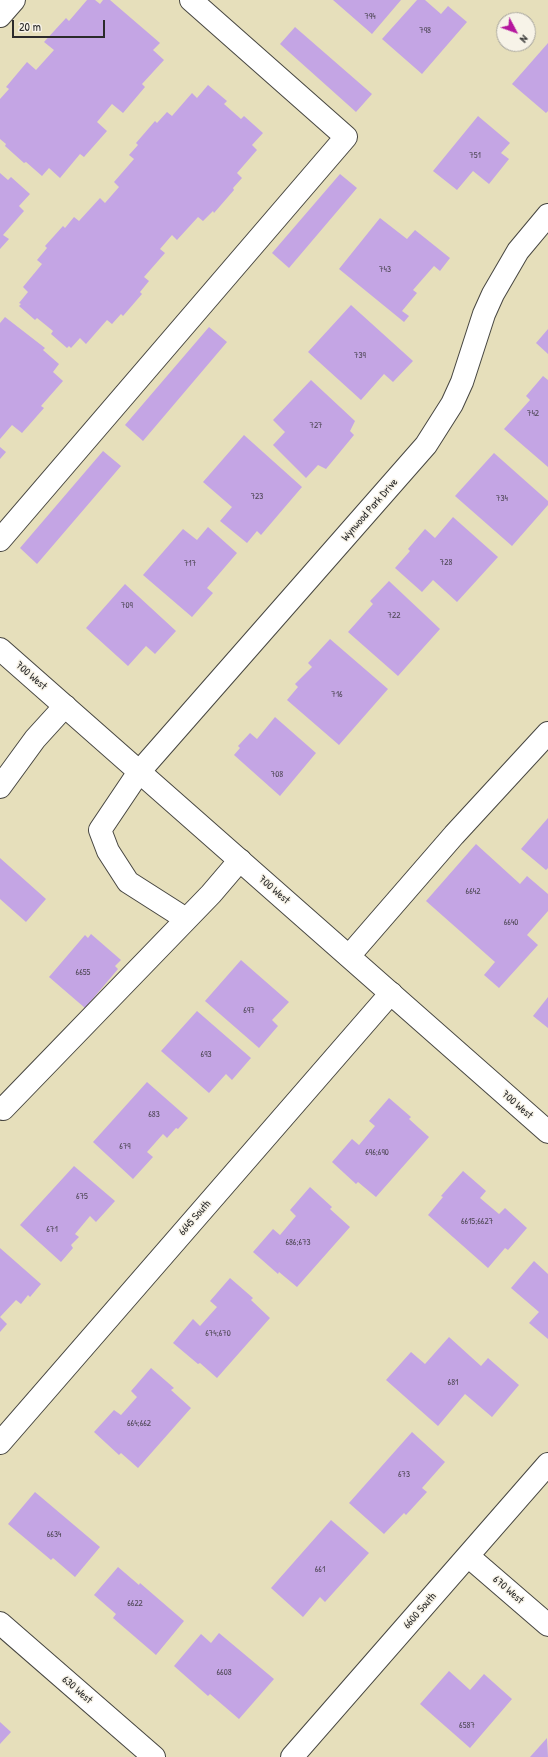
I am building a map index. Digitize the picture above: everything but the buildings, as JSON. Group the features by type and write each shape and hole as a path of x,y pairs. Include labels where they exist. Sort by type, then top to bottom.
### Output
{"street":[{"path":"0,16 14,0"},
{"path":"0,540 346,137 191,0"},
{"name":"Wynwood Park Drive","path":"186,919 128,882 108,851 100,830 139,772 426,445 452,404 462,382 484,314 493,294 518,251 548,215"},
{"name":"700 West","path":"0,649 548,1132"},
{"path":"0,787 35,739 65,706"},
{"path":"349,956 454,835 548,733"},
{"path":"3,1109 186,919 240,860"},
{"name":"6645 South","path":"0,1444 391,993"},
{"name":"6600 South","path":"292,1757 548,1464"},
{"name":"670 West","path":"468,1556 548,1625"},
{"name":"630 West","path":"0,1623 154,1757"}]}
